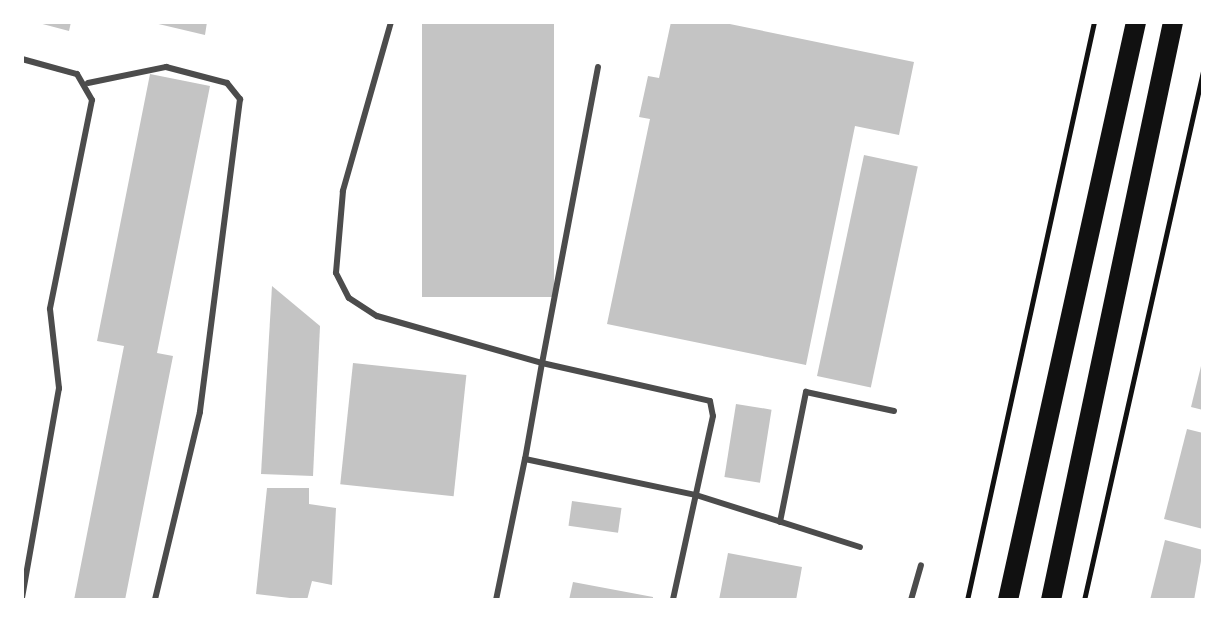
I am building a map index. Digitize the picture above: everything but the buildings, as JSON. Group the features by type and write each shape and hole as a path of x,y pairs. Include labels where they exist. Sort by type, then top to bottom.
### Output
{"main road":[{"path":"1008,600 1136,22"},
{"path":"1051,600 1173,22"}],"lane":[{"path":"391,22 343,191 336,273 349,298 377,316 542,363 710,401 696,495 673,600"},
{"path":"22,59 88,83 166,67 227,83 240,99 200,412 155,600"},
{"path":"496,600 598,67"},
{"path":"22,598 59,388 50,309 92,100 88,83"},
{"path":"780,522 806,392 894,411"},
{"path":"525,459 696,495 860,547"},
{"path":"911,600 921,565"}],"path":[{"path":"967,600 1094,22"},
{"path":"1084,600 1203,71"}]}
